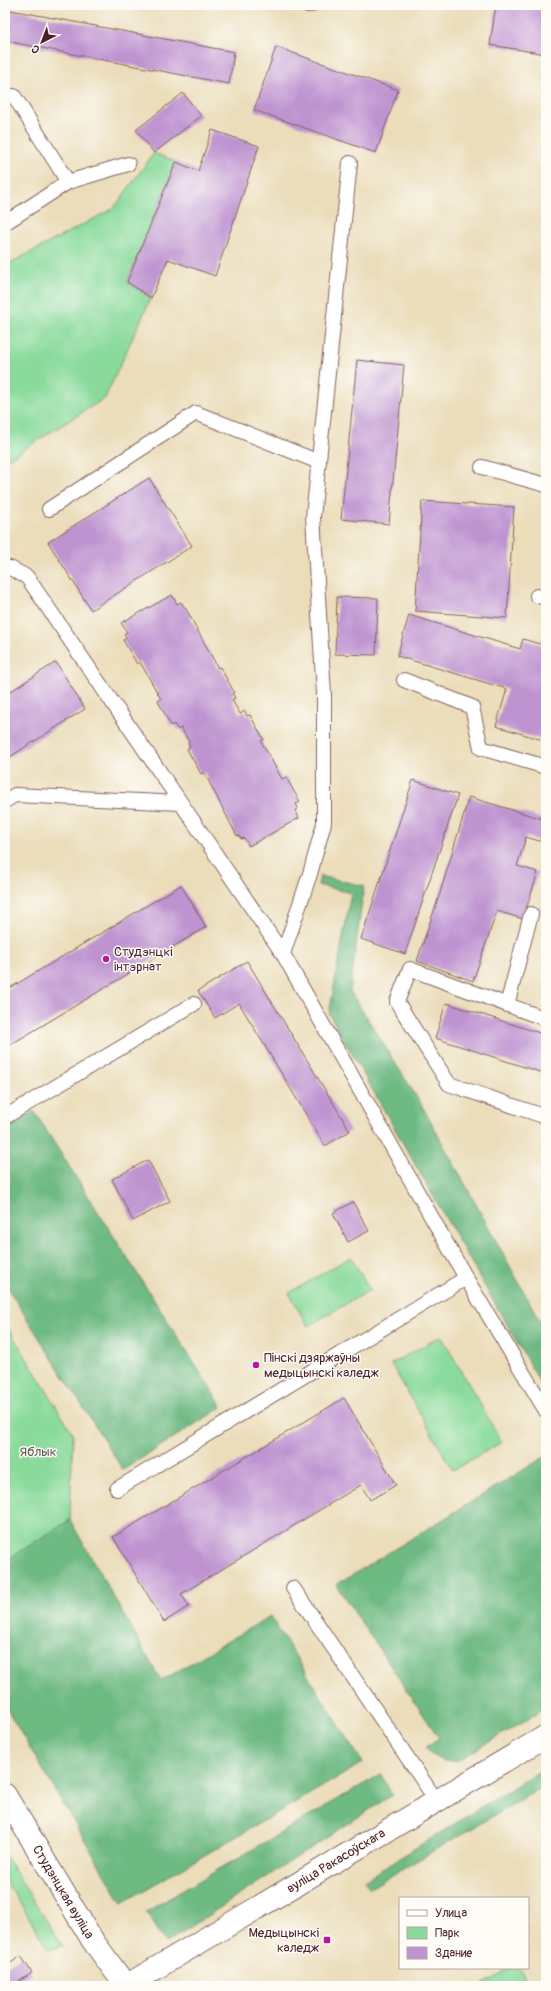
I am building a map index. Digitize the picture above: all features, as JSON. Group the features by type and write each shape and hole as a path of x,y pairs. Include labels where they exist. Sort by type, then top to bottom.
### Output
{"main road":[{"name":"вуліца Ракасоўскага","path":"126,1986 436,1800 546,1736"},
{"name":"Студэнцкая вуліца","path":"5,1795 93,1941 126,1986"}],"lane":[{"path":"14,96 68,182"},
{"path":"283,954 310,874 324,824 324,694 313,518 350,163"},
{"path":"5,223 68,182 128,164"},
{"path":"49,509 196,413 319,462"},
{"path":"482,467 546,485"},
{"path":"5,568 10,568 27,577 283,954 466,1278 546,1411"},
{"path":"404,680 472,707 481,748 546,767"},
{"path":"5,801 15,795 181,803"},
{"path":"508,1005 531,914"},
{"path":"546,1019 410,969 397,1002 449,1084 546,1117"},
{"path":"5,1118 194,1004"},
{"path":"117,1489 466,1278"},
{"path":"293,1588 436,1800"}],"green space":[{"path":"154,153 176,162 127,282 151,298 105,398 5,461 5,266 114,208"},
{"path":"320,876 364,886 350,991 421,1104 546,1332 546,1393 329,1014 351,893 318,885"},
{"path":"34,1111 222,1407 123,1470 5,1284 5,1130"},
{"path":"351,1257 370,1290 308,1326 289,1293"},
{"name":"Яблык","path":"5,1323 73,1434 70,1520 5,1561"},
{"path":"441,1336 502,1442 453,1470 391,1364"},
{"path":"546,1456 546,1708 457,1761 443,1761 432,1755 425,1747 439,1738 336,1585"},
{"path":"70,1520 161,1681 270,1616 363,1763 122,1903 5,1706 5,1561"},
{"path":"546,1767 546,1785 370,1888 364,1880"},
{"path":"381,1774 392,1795 166,1943 146,1912"},
{"path":"5,1856 63,1946 49,1949 5,1880"},
{"path":"509,1969 520,1969 530,1986 480,1986"}],"building":[{"path":"496,5 546,5 546,54 490,45"},
{"path":"5,9 234,52 229,84 5,41"},
{"path":"276,47 398,90 376,153 254,110"},
{"path":"183,93 201,116 154,153 136,130"},
{"path":"212,130 259,146 215,276 168,259 151,298 127,282 176,162 198,171"},
{"path":"357,360 404,365 389,524 341,519"},
{"path":"149,478 192,546 91,610 48,542"},
{"path":"422,501 514,507 507,618 415,611"},
{"path":"172,595 177,604 181,602 185,607 218,668 220,667 234,692 232,693 235,698 232,700 240,714 245,711 247,716 250,715 264,740 261,741 282,779 286,777 300,802 296,804 298,808 295,810 299,818 249,846 244,838 241,839 239,835 237,836 204,772 201,774 187,749 190,747 189,742 181,728 178,730 174,724 171,726 158,701 161,699 140,662 137,664 123,640 127,638 124,634 127,632 121,623"},
{"path":"337,597 378,598 376,655 335,654"},
{"path":"409,615 520,649 523,639 546,646 546,741 496,726 507,689 397,656"},
{"path":"56,662 85,709 5,760 5,695"},
{"path":"413,780 458,795 405,954 361,939"},
{"path":"469,797 546,820 546,843 526,837 517,866 538,872 523,919 497,911 473,981 417,961 440,893"},
{"name":"Студэнцкі інтэрнат","path":"181,885 206,927 5,1048 5,991"},
{"path":"247,961 350,1131 325,1146 239,1003 215,1018 198,991"},
{"path":"446,1003 546,1035 546,1074 435,1038"},
{"path":"148,1160 170,1201 133,1221 112,1179"},
{"path":"353,1202 369,1231 348,1242 333,1213"},
{"path":"344,1398 396,1485 370,1500 361,1485 181,1594 189,1606 164,1622 113,1537"},
{"path":"21,1956 32,1973 12,1986 7,1986 5,1983 5,1967"}],"place":[{"name":"Студэнцкі інтэрнат","path":"106,959"},
{"name":"Пінскі дзяржаўны медыцынскі каледж","path":"256,1365"},
{"name":"Медыцынскі каледж","path":"327,1940"}]}
